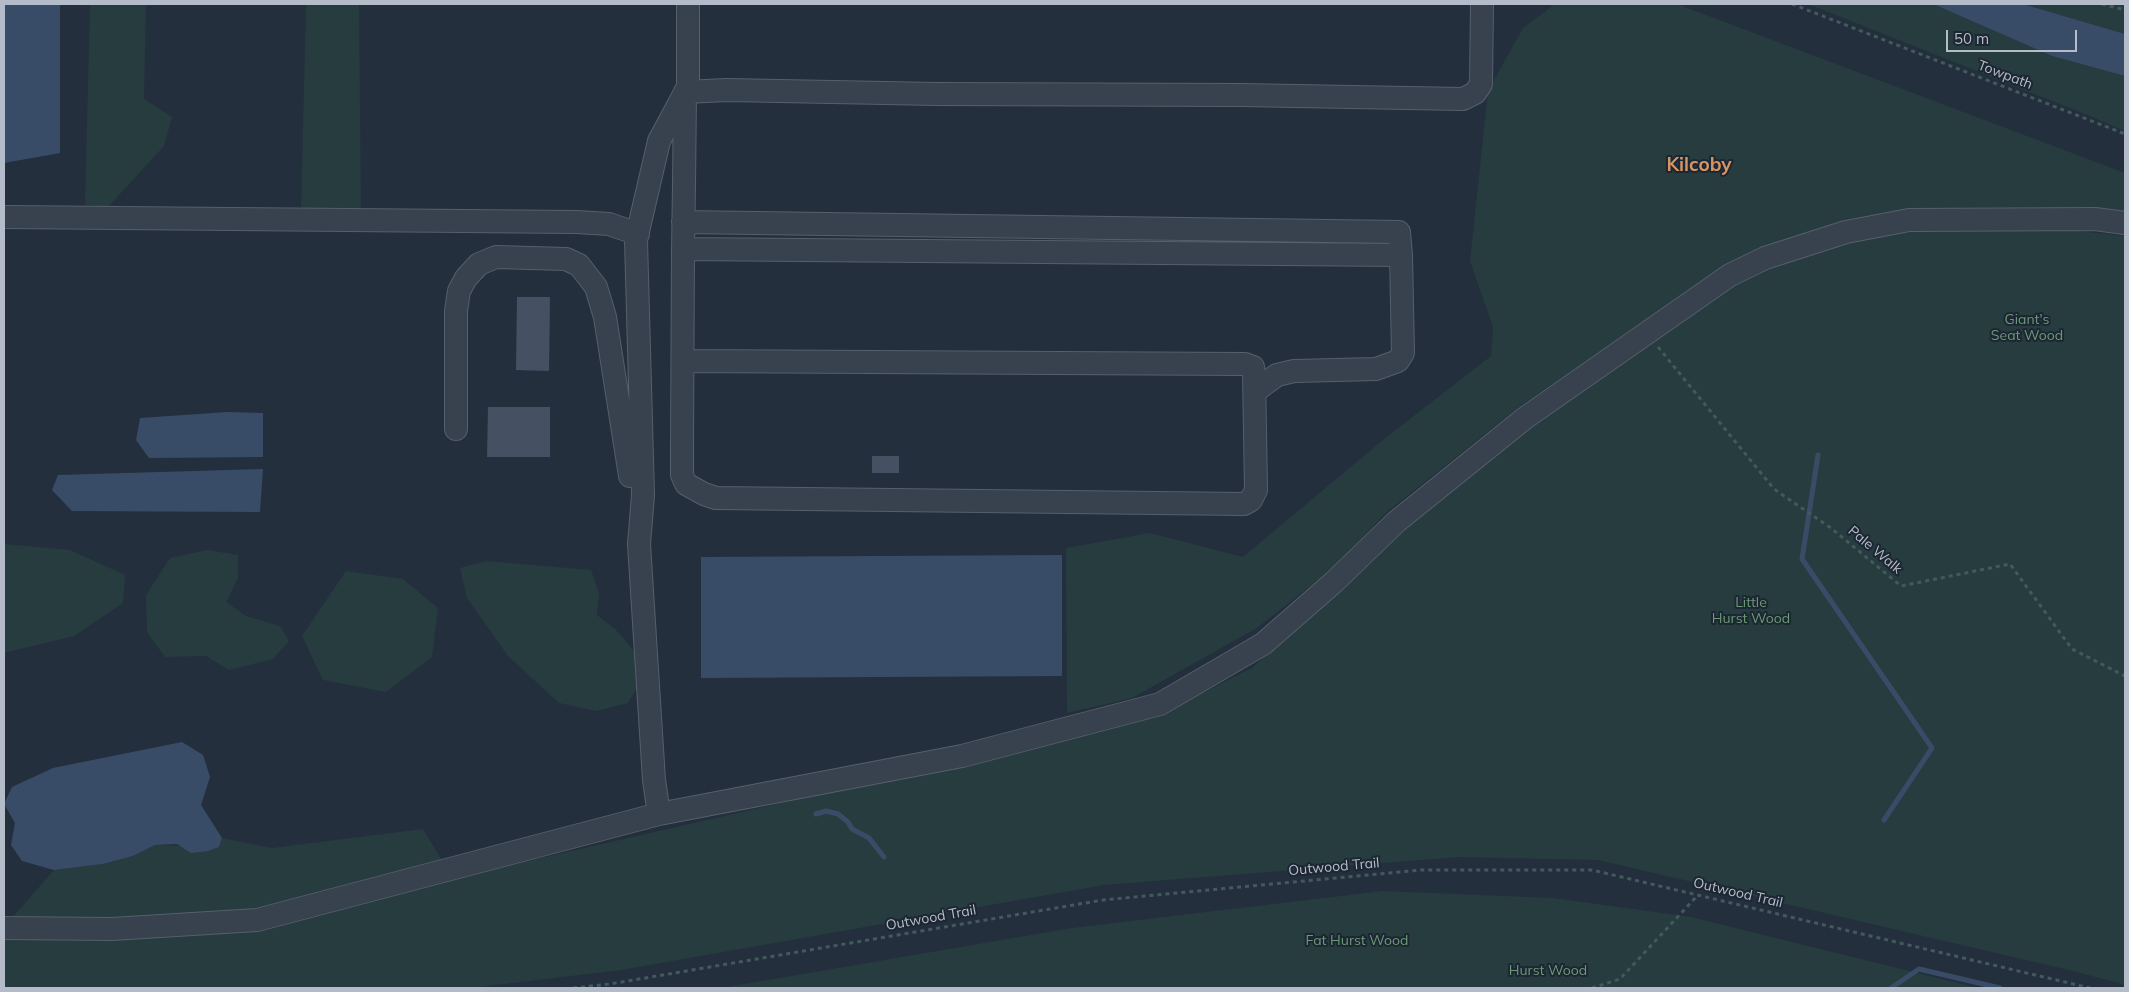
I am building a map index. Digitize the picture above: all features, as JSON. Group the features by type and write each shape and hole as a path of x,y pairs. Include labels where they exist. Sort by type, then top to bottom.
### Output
{"street":[{"path":"639,544 643,495 636,240 659,141 688,87 688,4"},
{"path":"685,92 728,90 937,94 1463,98 1476,94 1481,84 1482,4"},
{"path":"682,361 1245,364 1253,367 1256,490 1251,500 1244,504 716,498 693,489 686,484 682,475 682,361 685,92"},
{"path":"4,217 577,222 609,224 638,234"},
{"path":"4,928 112,929 257,920 658,814 962,756 1160,704 1263,644 1334,582 1396,522 1525,418 1730,275 1766,258 1846,232 1909,220 2095,219 2125,223"},
{"path":"684,222 1400,232 1403,353 1398,361 1376,369 1294,371 1278,375 1255,391"},
{"path":"683,250 1400,255"},
{"path":"456,428 456,311 459,291 466,278 480,264 496,257 566,259 579,264 596,287 605,317 624,429 639,544 654,780 658,814"}],"path":[{"name":"Towpath","path":"1792,4 2125,134"},
{"path":"2102,4 2125,10"},
{"name":"Pale Walk","path":"1647,333 1774,489 1831,528 1901,586 2010,564 2072,649 2125,676"},
{"name":"Outwood Trail","path":"573,988 610,984 1103,900 1421,870 1592,870 2090,988"},
{"path":"1592,988 1620,979 1698,896"}],"green space":[{"path":"90,4 146,4 144,99 172,117 164,146 108,207 85,205"},
{"path":"306,4 359,4 361,211 301,211"},
{"path":"1555,4 1677,4 2125,173 2125,213 1910,211 1723,268 1520,406 1387,512 1332,569 1257,628 1132,698 1067,713 1066,548 1150,533 1243,557 1384,439 1491,356 1493,327 1470,261 1488,91 1523,28"},
{"path":"1808,4 1933,4 2052,56 2125,76 2125,131 2085,114"},
{"path":"2023,4 2125,4 2125,34"},
{"name":"Little Hurst Wood","path":"1908,227 2079,231 2125,236 2125,986 2073,971 1598,860 1459,857 1104,885 621,970 471,988 4,988 4,933 109,934 449,879 1153,718 1252,668 1383,545 1492,453 1732,282 1768,266"},
{"path":"4,544 70,550 125,575 123,603 74,636 4,653"},
{"path":"207,550 238,555 238,578 226,602 246,616 280,626 289,641 273,659 229,670 206,656 165,657 147,632 146,595 170,558"},
{"path":"486,561 591,570 599,593 597,615 616,630 634,651 639,685 628,703 596,711 559,703 508,656 467,598 460,568"},
{"path":"346,571 403,579 438,608 432,657 386,692 323,680 302,636"},
{"path":"423,829 443,862 250,910 113,919 11,919 54,870 103,864 133,856 155,845 219,847 222,838 272,848"},
{"path":"1383,891 1553,898 1691,917 1978,988 721,988 1072,928"}],"water":[{"path":"4,4 60,4 60,153 4,163"},
{"path":"1933,4 2023,4 2125,34 2125,76 2052,56"},
{"path":"228,412 263,413 263,457 149,458 136,440 140,418"},
{"path":"263,469 260,512 72,511 52,490 58,475"},
{"path":"1062,555 1062,676 701,678 701,557"},
{"path":"182,742 203,755 210,777 201,805 222,838 219,847 208,851 191,853 177,844 155,845 133,856 103,864 54,870 22,861 11,845 15,823 4,804 12,787 53,768"}],"building":[{"path":"517,297 550,297 549,371 516,370"},
{"path":"488,407 550,407 550,457 487,457"},
{"path":"872,456 899,456 899,473 872,473"}],"waterway":[{"path":"1818,455 1802,559 1932,748 1884,820"},
{"path":"816,814 826,811 838,814 848,822 852,829 869,838 884,857"},
{"path":"1891,988 1919,969 2000,988"}],"district":[{"name":"Kilcoby","path":"1699,165"}],"park label":[{"name":"Giant's Seat Wood","path":"2027,328"},
{"name":"Fat Hurst Wood","path":"1357,941"},
{"name":"Hurst Wood","path":"1548,971"}]}
